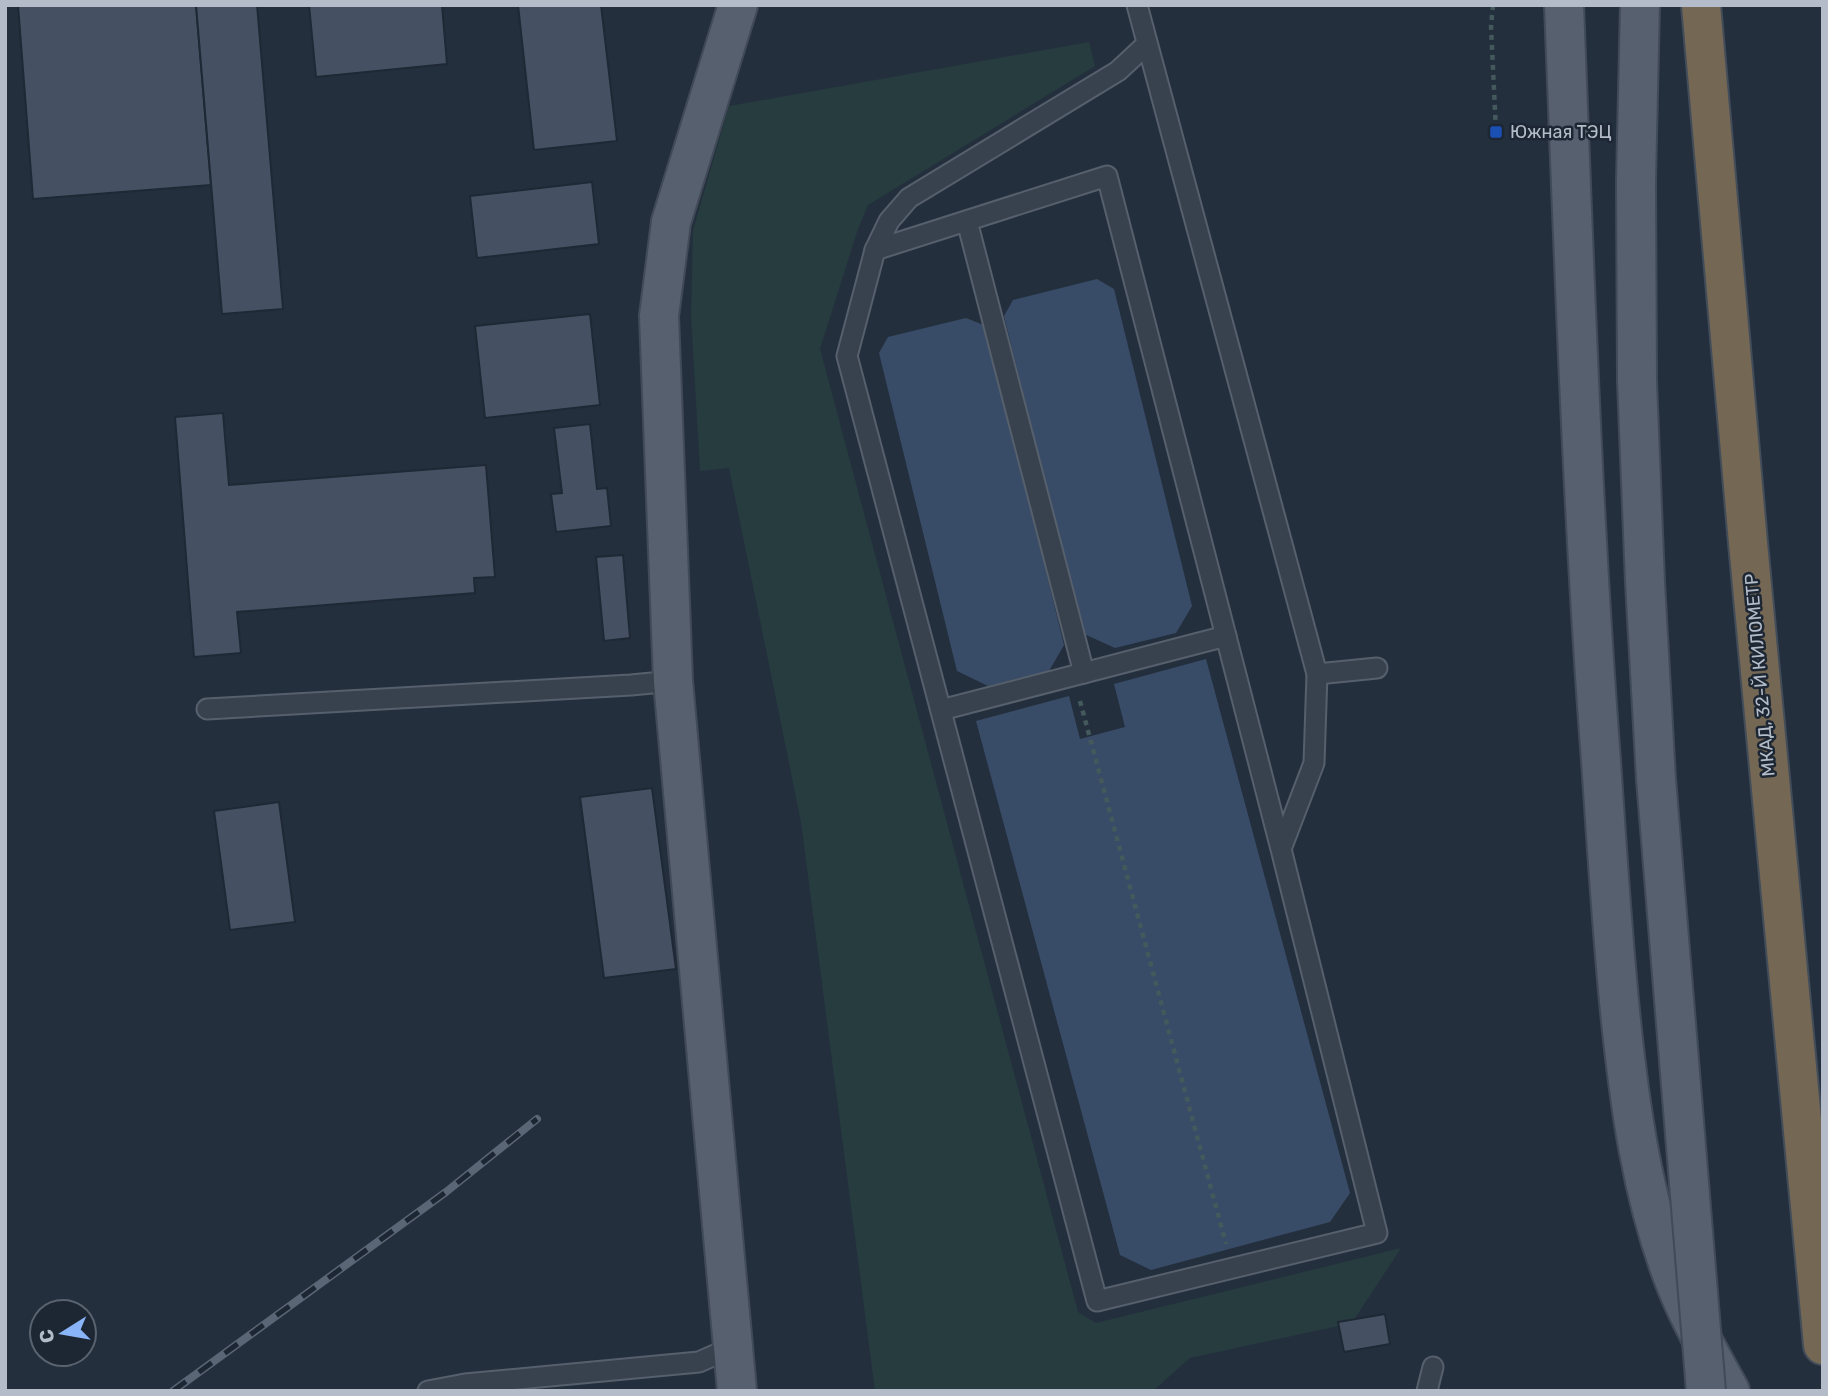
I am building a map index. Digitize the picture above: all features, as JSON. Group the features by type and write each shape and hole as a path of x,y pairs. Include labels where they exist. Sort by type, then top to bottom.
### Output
{"highway":[{"name":"МКАД, 32-Й КИЛОМЕТР","path":"1701,5 1823,1345"}],"main road":[{"path":"737,1391 673,681 659,316 671,222 738,5"},
{"path":"1564,5 1579,401 1597,709 1617,981 1627,1072 1639,1152 1655,1222 1674,1279 1692,1320 1730,1391"},
{"path":"1640,5 1636,181 1637,381 1645,582 1656,779 1706,1391"}],"lane":[{"path":"1137,5 1317,674 1314,763 1281,849"},
{"path":"875,250 1107,176 1377,1233 1097,1301 847,356 875,250 889,221 909,198 1118,71 1147,44"},
{"path":"967,221 1079,675"},
{"path":"941,710 1226,636"},
{"path":"1317,674 1377,668"},
{"path":"207,709 673,681"},
{"path":"428,1391 466,1384 699,1362 733,1348"},
{"path":"1427,1391 1433,1367"}],"path":[{"path":"1493,5 1491,26 1496,132"},
{"path":"1079,675 1232,1268"}],"green space":[{"path":"1089,42 1095,66 868,205 820,349 1078,1312 1096,1323 1401,1248 1352,1323 1190,1358 1154,1390 875,1391 801,822 729,468 700,471 691,316 693,230 729,106"}],"water":[{"path":"1097,279 1114,289 1192,606 1176,633 1115,648 1082,633 1004,316 1013,300"},
{"path":"966,318 986,326 1064,645 1049,671 988,686 957,671 879,353 888,337"},
{"path":"1206,659 1350,1193 1330,1222 1151,1270 1120,1255 976,721 1069,696 1080,739 1125,727 1114,684"}],"building":[{"path":"18,5 196,5 211,185 33,199"},
{"path":"196,5 257,5 283,309 222,314"},
{"path":"309,5 442,5 447,64 316,77"},
{"path":"518,5 601,5 617,141 534,150"},
{"path":"592,182 599,244 477,258 470,196"},
{"path":"590,314 600,405 485,418 475,326"},
{"path":"223,413 229,485 486,465 495,577 474,578 475,593 237,612 241,653 194,657 175,417"},
{"path":"590,424 597,489 607,488 611,526 556,532 551,494 562,493 554,428"},
{"path":"623,555 630,638 604,641 596,557"},
{"path":"652,788 676,969 604,978 580,797"},
{"path":"279,802 295,922 230,930 214,811"},
{"path":"1385,1314 1390,1344 1344,1352 1338,1322"}],"railway":[{"path":"173,1391 446,1192 537,1119"}],"place":[{"name":"Южная ТЭЦ","path":"1496,132"}]}
